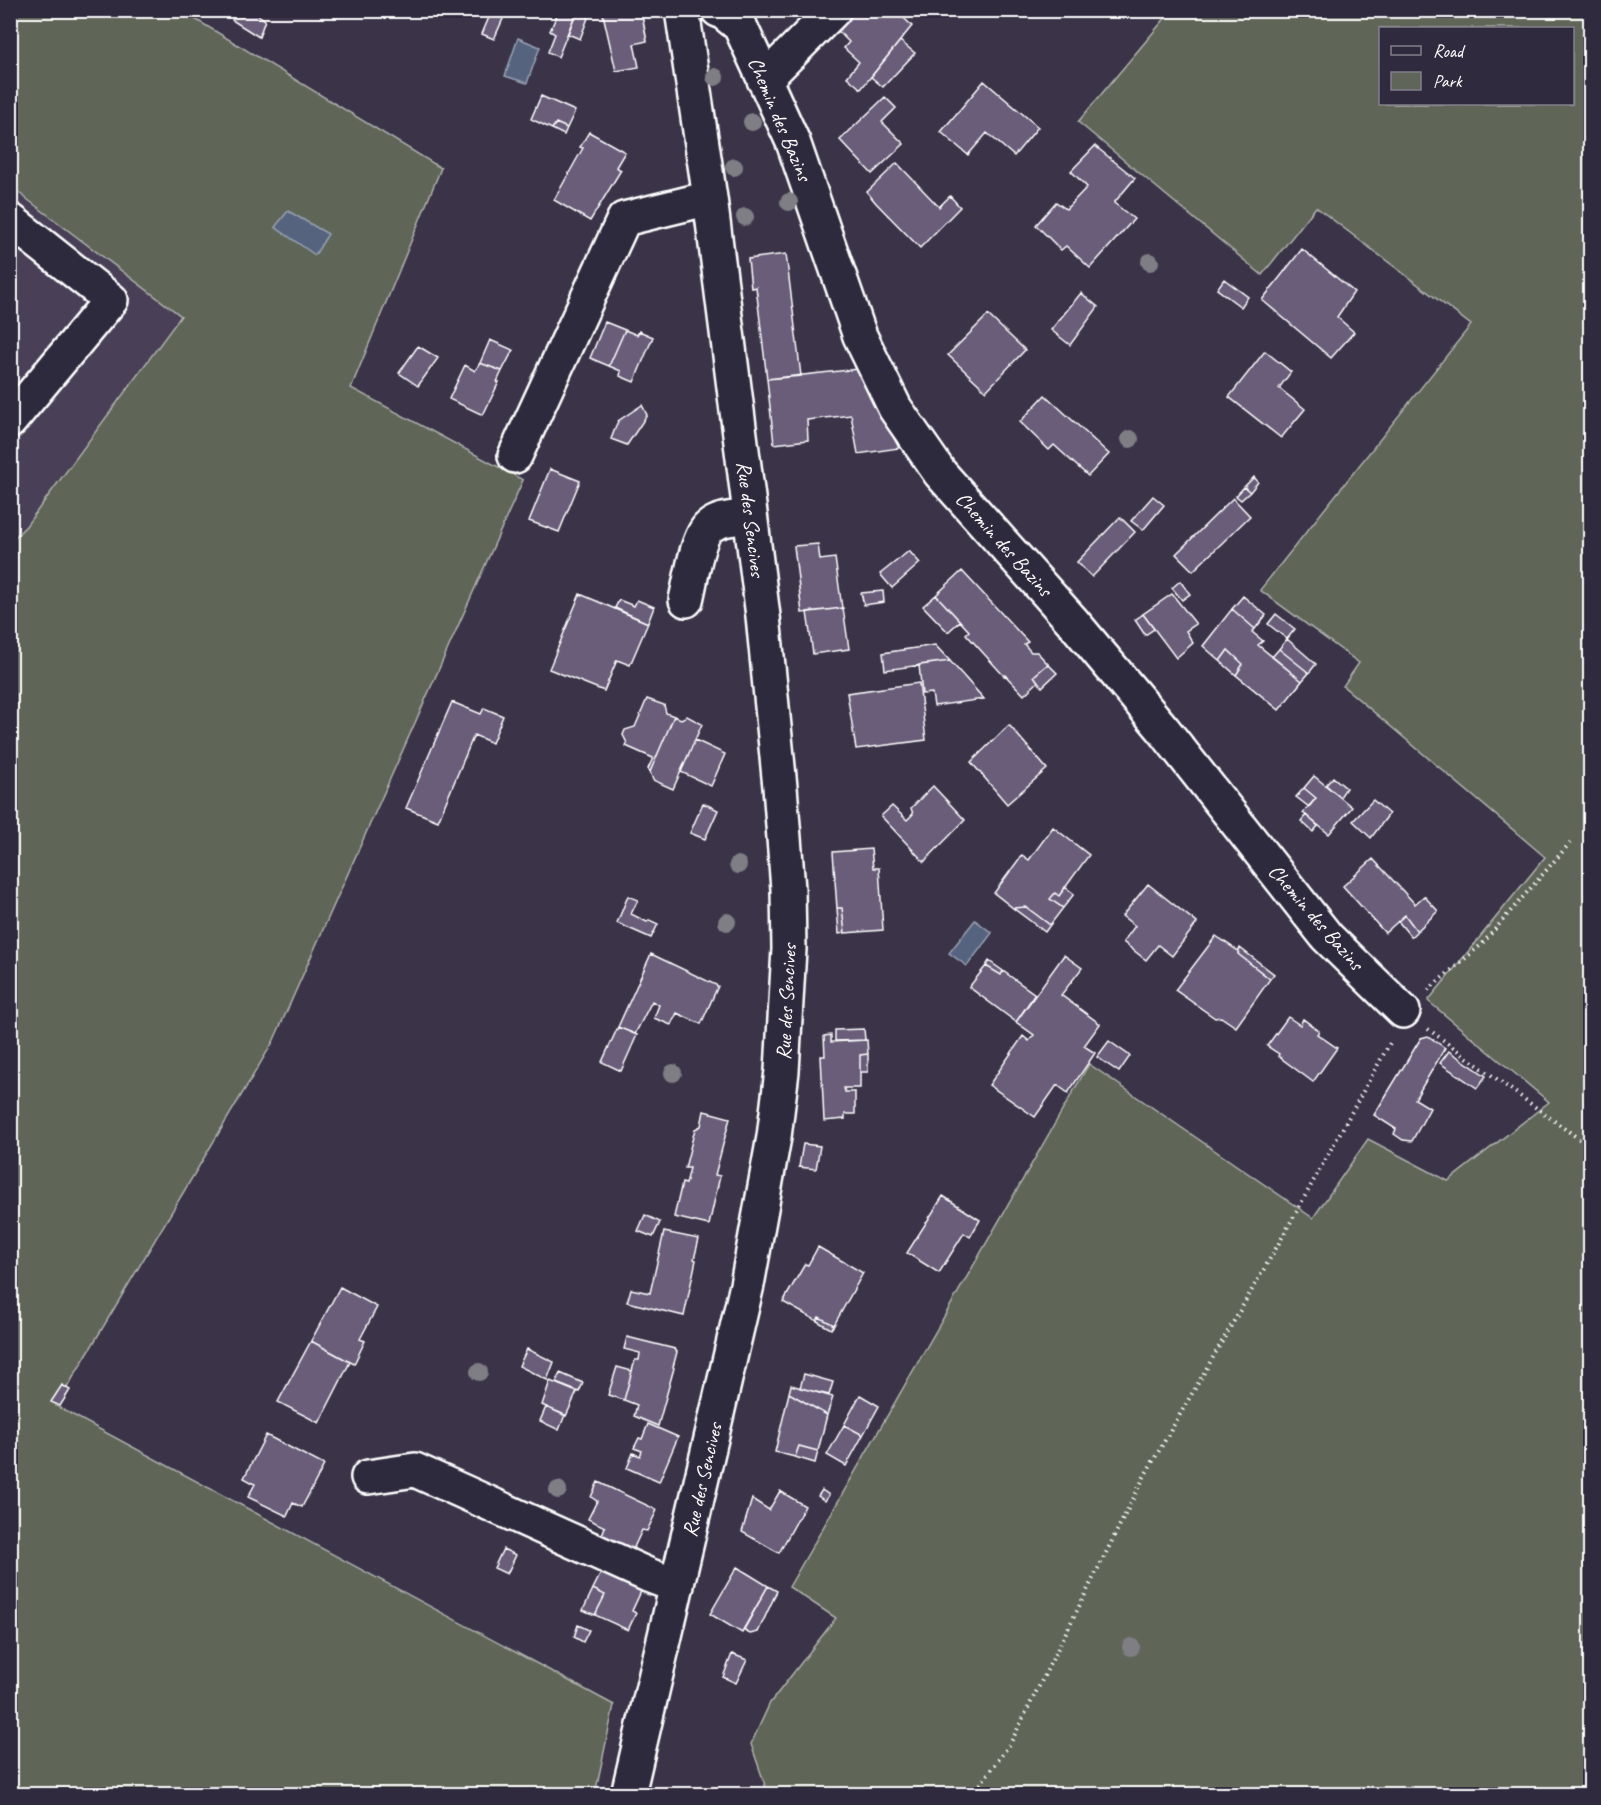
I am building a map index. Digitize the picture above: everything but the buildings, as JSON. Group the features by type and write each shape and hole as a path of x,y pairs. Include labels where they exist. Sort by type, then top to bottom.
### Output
{"street":[{"name":"Rue des Sencives","path":"628,1794 747,1285 774,1137 787,1010 789,949 788,889 763,616 710,198 682,10"},
{"name":"Chemin des Bazins","path":"718,10 740,26 793,142 860,336 895,408 940,473 1074,623 1163,729 1327,937 1403,1011"},
{"path":"764,80 834,10"},
{"path":"515,456 624,219 710,198"},
{"path":"10,220 111,300 10,421"},
{"path":"686,600 701,538 709,527 725,519 750,516"},
{"path":"368,1477 415,1470 677,1586"}],"path":[{"path":"973,1794 1010,1744 1146,1475 1280,1243 1391,1042 1403,1011 1482,944 1570,843"},
{"path":"1403,1011 1590,1147"}],"shaded area":[{"path":"10,187 181,316 26,526 11,542"}],"green space":[{"path":"1172,10 1590,11 1590,1794 768,1794 751,1744 770,1703 836,1618 789,1587 1089,1064 1313,1218 1368,1139 1448,1181 1549,1102 1428,1001 1545,857 1343,686 1359,663 1260,590 1471,325 1316,207 1262,275 1078,122"},
{"path":"11,11 182,11 441,168 351,388 523,480 273,1042 56,1406 614,1705 595,1794 11,1794 10,542 26,526 181,316 11,187"}],"water":[{"path":"518,38 540,47 527,83 505,76"},
{"path":"288,211 328,234 315,255 275,227"},
{"path":"975,920 992,933 967,966 949,953"}]}
